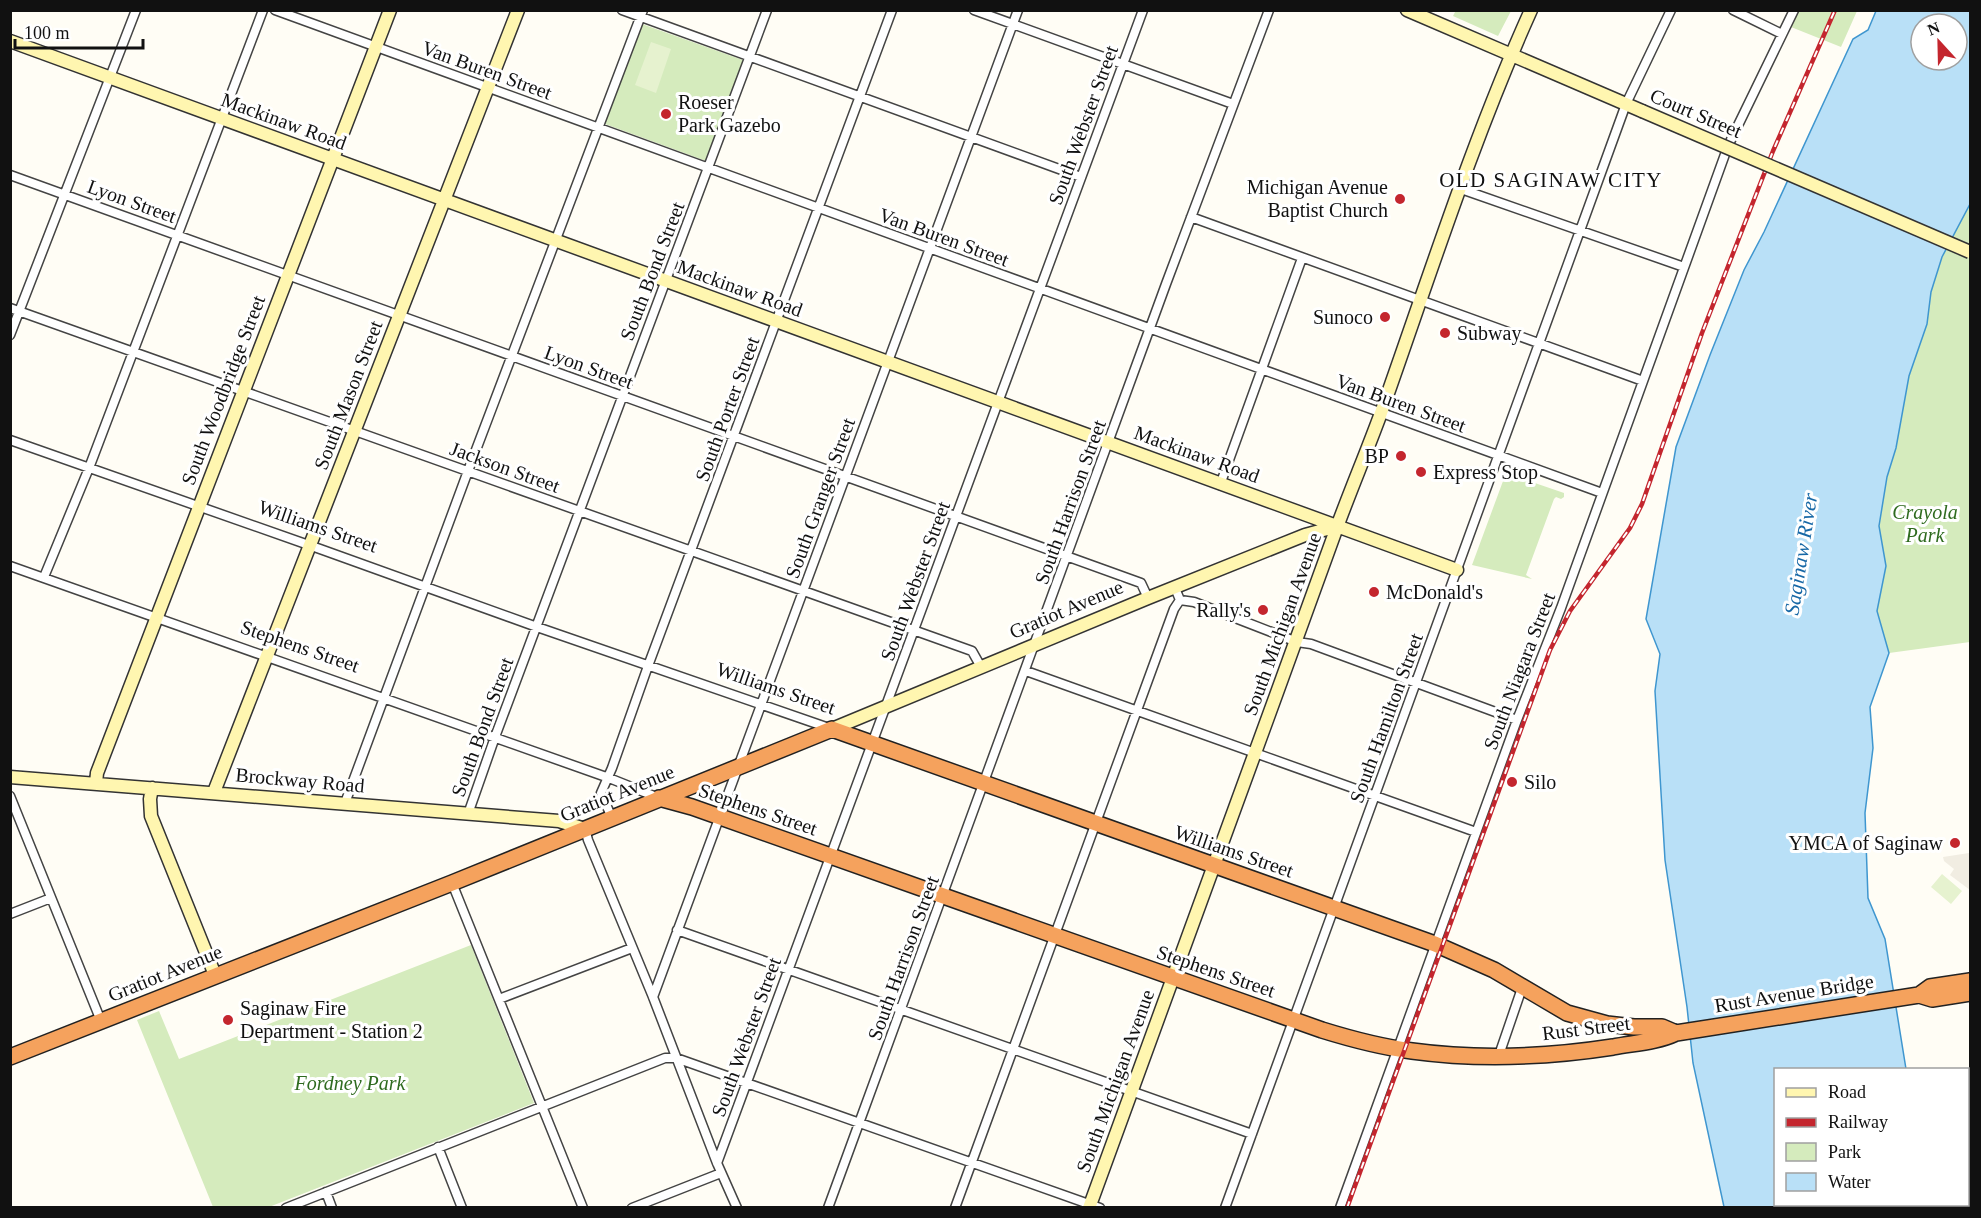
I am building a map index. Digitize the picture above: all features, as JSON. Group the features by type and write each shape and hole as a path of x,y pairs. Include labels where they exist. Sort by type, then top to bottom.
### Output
{"highway":[{"name":"Williams Street","path":"832,729 1435,944 1494,970 1567,1013 1593,1021 1634,1027 1662,1027 1676,1033"},
{"name":"Gratiot Avenue","path":"10,1057 452,883 832,729"},
{"name":"Stephens Street","path":"659,798 720,817 1340,1036 1398,1049 1442,1054 1499,1055"},
{"path":"1919,995 1930,987 1971,981"},
{"path":"1919,995 1932,999 1971,993"},
{"name":"Rust Avenue Bridge","path":"1676,1033 1919,995"},
{"name":"Rust Street","path":"1499,1055 1539,1055 1590,1050 1664,1038 1676,1033"}],"street":[{"path":"10,335 136,10"},
{"path":"44,577 89,468 263,10"},
{"name":"Van Buren Street","path":"274,10 1602,493"},
{"name":"South Woodbridge Street","path":"96,783 97,773 390,10"},
{"name":"South Mason Street","path":"214,792 356,432 518,10"},
{"path":"622,10 641,14 749,57 1081,177"},
{"name":"South Bond Street","path":"468,814 767,10"},
{"name":"South Porter Street","path":"612,818 601,793 609,778 648,666 892,10"},
{"path":"974,10 1233,104"},
{"name":"South Granger Street","path":"653,997 1018,10"},
{"name":"South Webster Street","path":"717,1163 832,857 1143,10"},
{"name":"South Harrison Street","path":"828,1208 1150,328 1269,10"},
{"name":"Court Street","path":"1407,10 1971,252"},
{"name":"South Michigan Avenue","path":"1093,1206 1131,1092 1297,642 1420,299 1511,55 1531,10"},
{"name":"South Hamilton Street","path":"1225,1208 1417,683 1579,230 1626,104 1671,10"},
{"path":"1733,10 1782,34"},
{"name":"South Niagara Street","path":"1340,1208 1728,146 1794,10"},
{"path":"345,803 641,14"},
{"name":"Mackinaw Road","path":"10,41 1457,570"},
{"name":"Lyon Street","path":"10,175 1141,583 1148,598"},
{"path":"1461,189 1683,267"},
{"path":"1191,217 1643,381"},
{"path":"1220,484 1302,258"},
{"name":"Jackson Street","path":"10,308 972,651 981,668"},
{"name":"Williams Street","path":"10,440 832,729"},
{"name":"Gratiot Avenue","path":"832,729 1305,535 1338,526"},
{"name":"Stephens Street","path":"10,566 495,737 659,798"},
{"path":"1175,588 1180,600"},
{"path":"1180,600 1194,602 1297,642 1311,644 1517,720"},
{"path":"956,1208 1174,609 1180,600"},
{"path":"1026,670 1476,832"},
{"name":"Brockway Road","path":"10,777 559,822 585,829"},
{"path":"152,788 151,816 214,975"},
{"path":"10,796 101,1021"},
{"path":"585,829 717,1163 737,1207"},
{"path":"452,883 583,1208"},
{"path":"10,914 51,898"},
{"path":"677,930 1252,1134"},
{"path":"499,999 632,948"},
{"path":"1499,1055 1522,988"},
{"path":"286,1208 665,1058 676,1058 747,1082 1093,1206"},
{"path":"438,1148 462,1208"},
{"path":"632,1208 722,1173"},
{"path":"326,1192 332,1208"}],"green space":[{"path":"1456,10 1511,11 1498,36 1453,16"},
{"path":"1799,10 1857,11 1841,47 1791,27"},
{"path":"642,24 743,60 706,161 605,124"},
{"path":"651,42 671,49 656,93 635,85"},
{"name":"Crayola Park","path":"1970,204 1970,642 1889,653 1877,611 1886,566 1879,526 1887,477 1896,448 1909,376 1927,324 1931,292 1942,257"},
{"path":"1506,473 1564,493 1561,499 1556,497 1554,499 1526,575 1532,579 1472,565"},
{"path":"1942,874 1962,891 1951,904 1931,887"},
{"name":"Fordney Park","path":"471,945 534,1103 269,1207 213,1207 137,1020 159,1011 179,1059"}],"shaded area":[{"path":"1969,853 1970,890 1950,875 1954,869 1944,861 1943,857"}],"water":[{"name":"Saginaw River","path":"1876,11 1970,11 1970,204 1942,257 1931,292 1927,324 1909,376 1879,526 1886,566 1877,611 1889,653 1870,707 1873,748 1865,813 1868,898 1885,939 1906,1068 1774,1068 1774,1206 1947,1207 1724,1207 1693,1063 1665,860 1655,691 1660,654 1646,619 1676,447 1744,270 1764,232 1853,39 1868,30"}],"railway":[{"path":"1347,1208 1550,650 1570,611 1630,528 1642,504 1702,333 1773,151 1835,10"}],"place":[{"name":"Roeser Park Gazebo","path":"666,114"},
{"name":"Michigan Avenue Baptist Church","path":"1400,199"},
{"name":"Sunoco","path":"1385,317"},
{"name":"Subway","path":"1445,333"},
{"name":"BP","path":"1401,456"},
{"name":"Express Stop","path":"1421,472"},
{"name":"McDonald's","path":"1374,592"},
{"name":"Rally's","path":"1263,610"},
{"name":"Silo","path":"1512,782"},
{"name":"YMCA of Saginaw","path":"1955,843"},
{"name":"Saginaw Fire Department - Station 2","path":"228,1020"}],"district":[{"name":"OLD SAGINAW CITY","path":"1551,180"}]}
